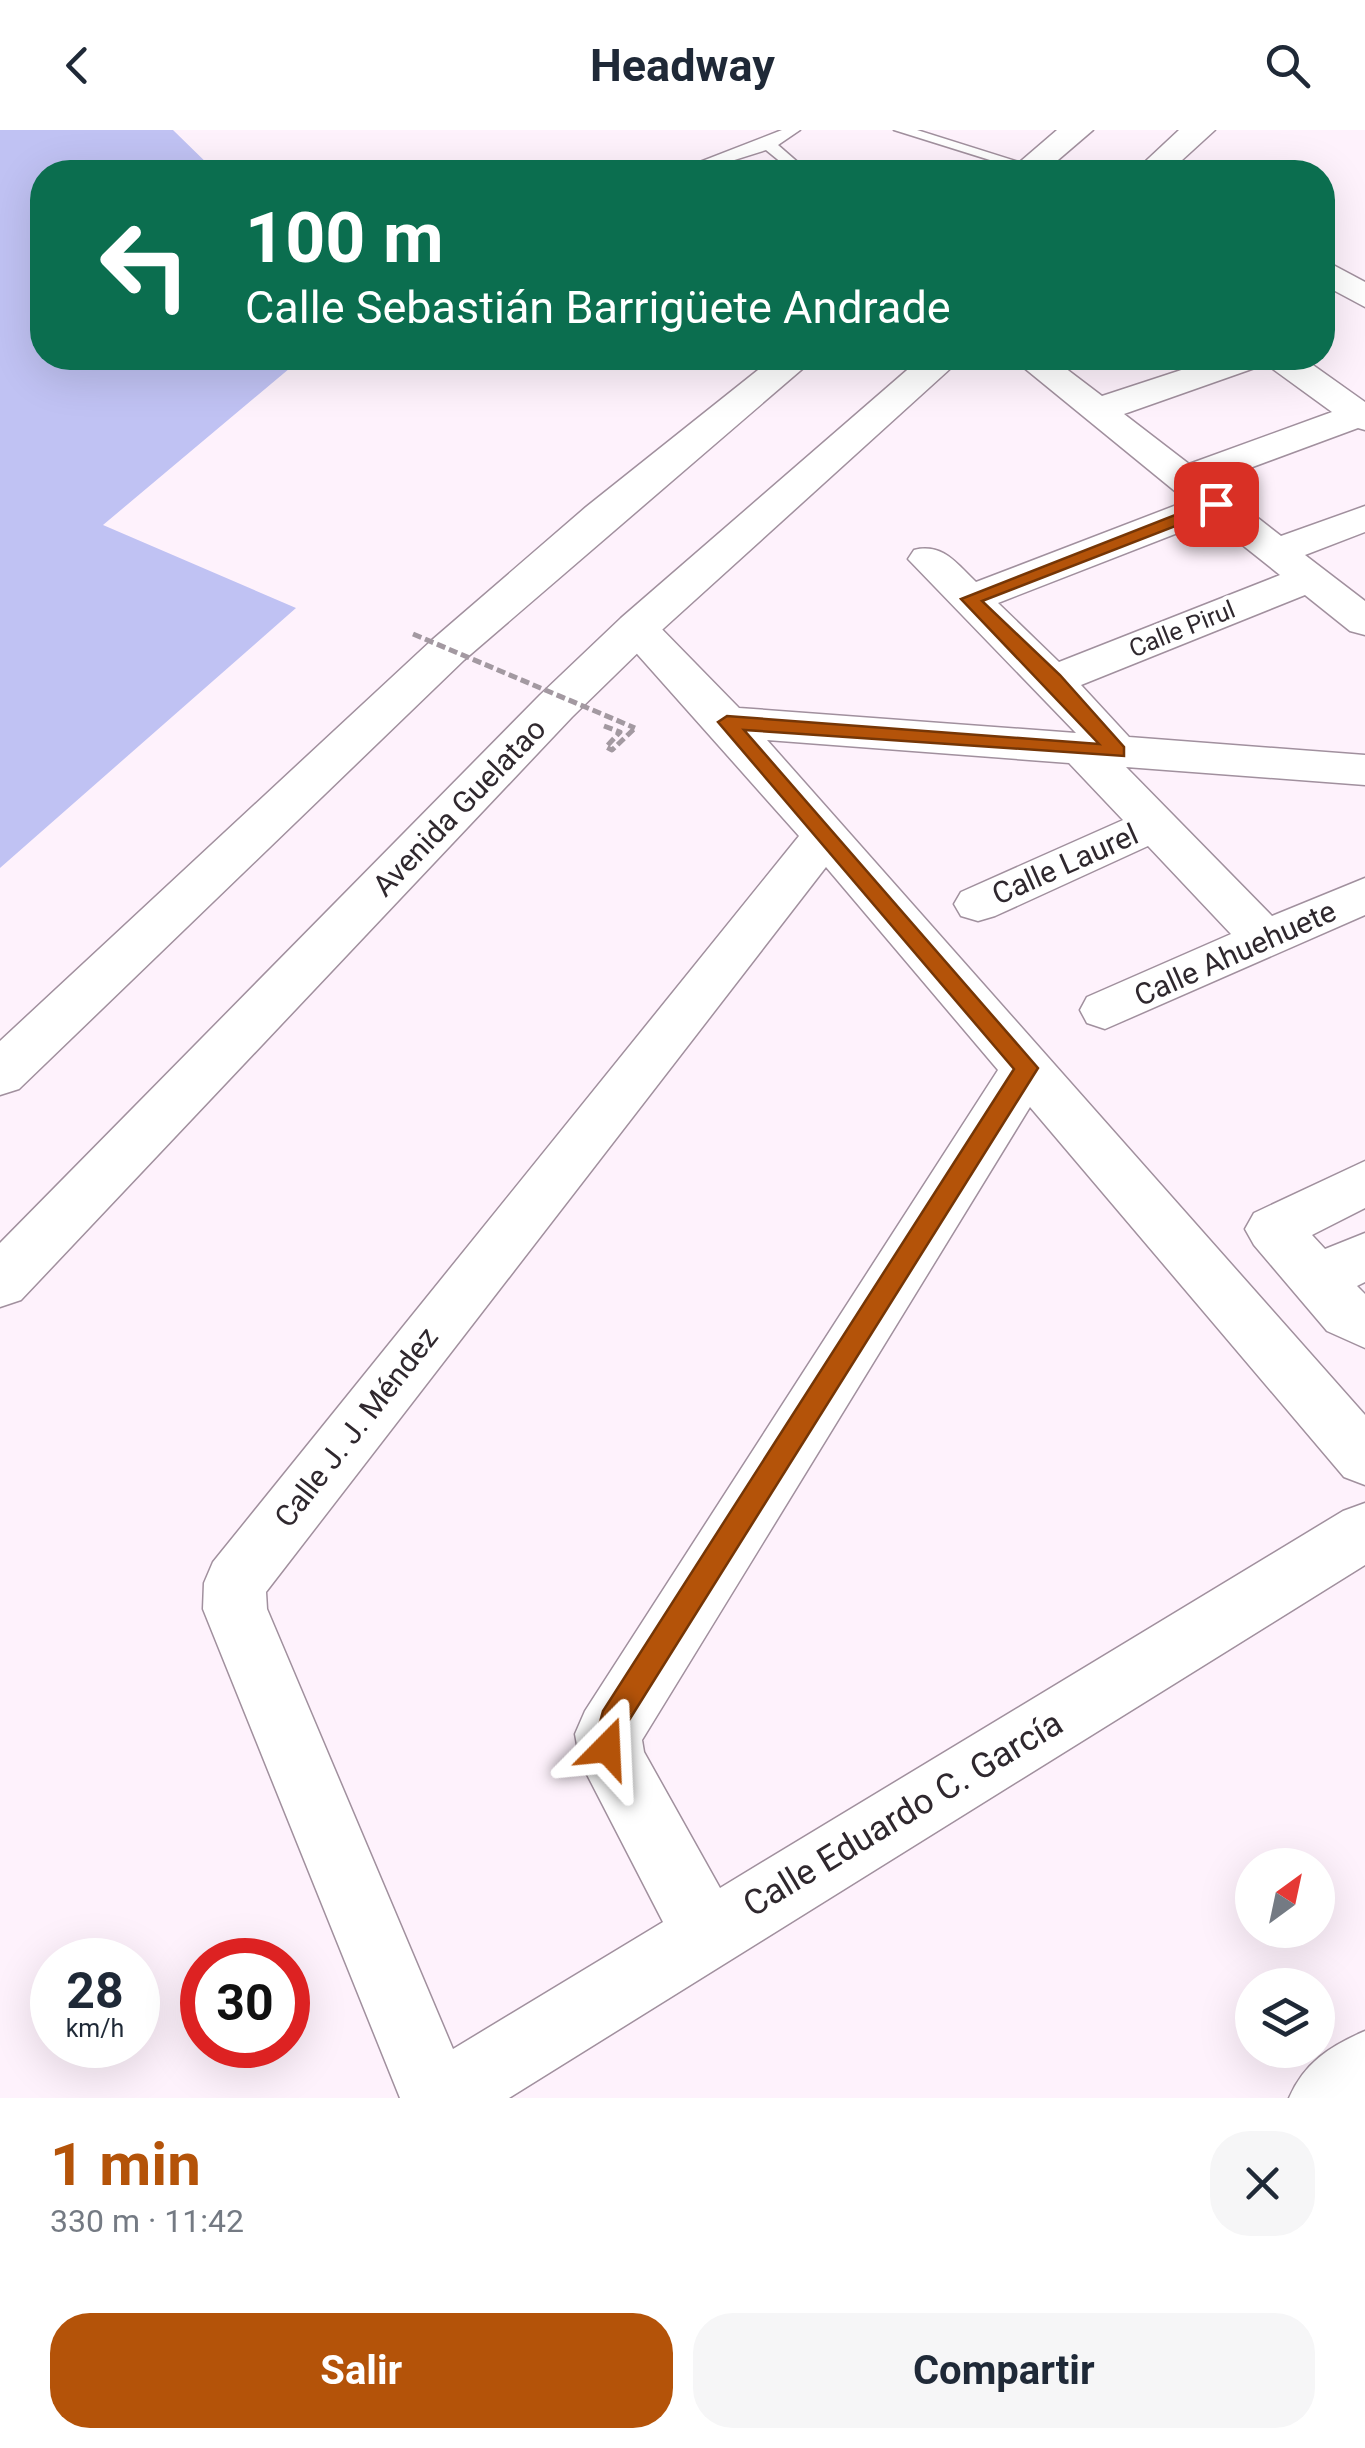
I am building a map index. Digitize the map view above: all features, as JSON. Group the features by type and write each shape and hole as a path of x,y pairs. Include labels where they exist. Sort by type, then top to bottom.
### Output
{"main road":[{"path":"1047,160 1077,130"},
{"path":"1164,160 1200,130"},
{"path":"0,1074 448,650 600,516 781,370"},
{"name":"Avenida Guelatao","path":"0,1282 637,628 929,370"}],"street":[{"path":"1335,277 1365,297"},
{"path":"1046,370 1365,622"},
{"path":"1098,410 1216,370"},
{"path":"1297,370 1362,417"},
{"path":"1184,480 1362,417"},
{"path":"970,599 1216,504"},
{"name":"Calle Pirul","path":"1053,680 1295,565 1365,518"},
{"path":"928,558 1053,680 1153,825 1266,940"},
{"path":"637,628 727,722 1365,1458"},
{"path":"727,722 1365,770"},
{"name":"Calle Laurel","path":"978,904 1153,825"},
{"name":"Calle J. J. Méndez","path":"439,2098 235,1608 235,1584 824,836"},
{"name":"Calle Ahuehuete","path":"1104,1010 1365,895"},
{"path":"707,1934 612,1761 608,1734 1027,1068"},
{"path":"1365,1184 1273,1229 1341,1268 1347,1314 1365,1324"},
{"name":"Calle Eduardo C. García","path":"439,2098 1365,1531"},
{"path":"1326,2098 1365,2068"}],"lane":[{"path":"719,160 768,144 793,130"},
{"path":"900,130 1000,160"},
{"path":"768,144 787,160"}],"path":[{"path":"414,634 635,728 612,750 606,747 620,732"}],"water":[{"path":"0,130 173,130 204,160 30,160 30,370 288,370 103,525 296,608 0,868"}],"route":[{"path":"607,1748 613,1720 1027,1068 727,722 1117,752 1053,680 970,599 1216,504"}]}
